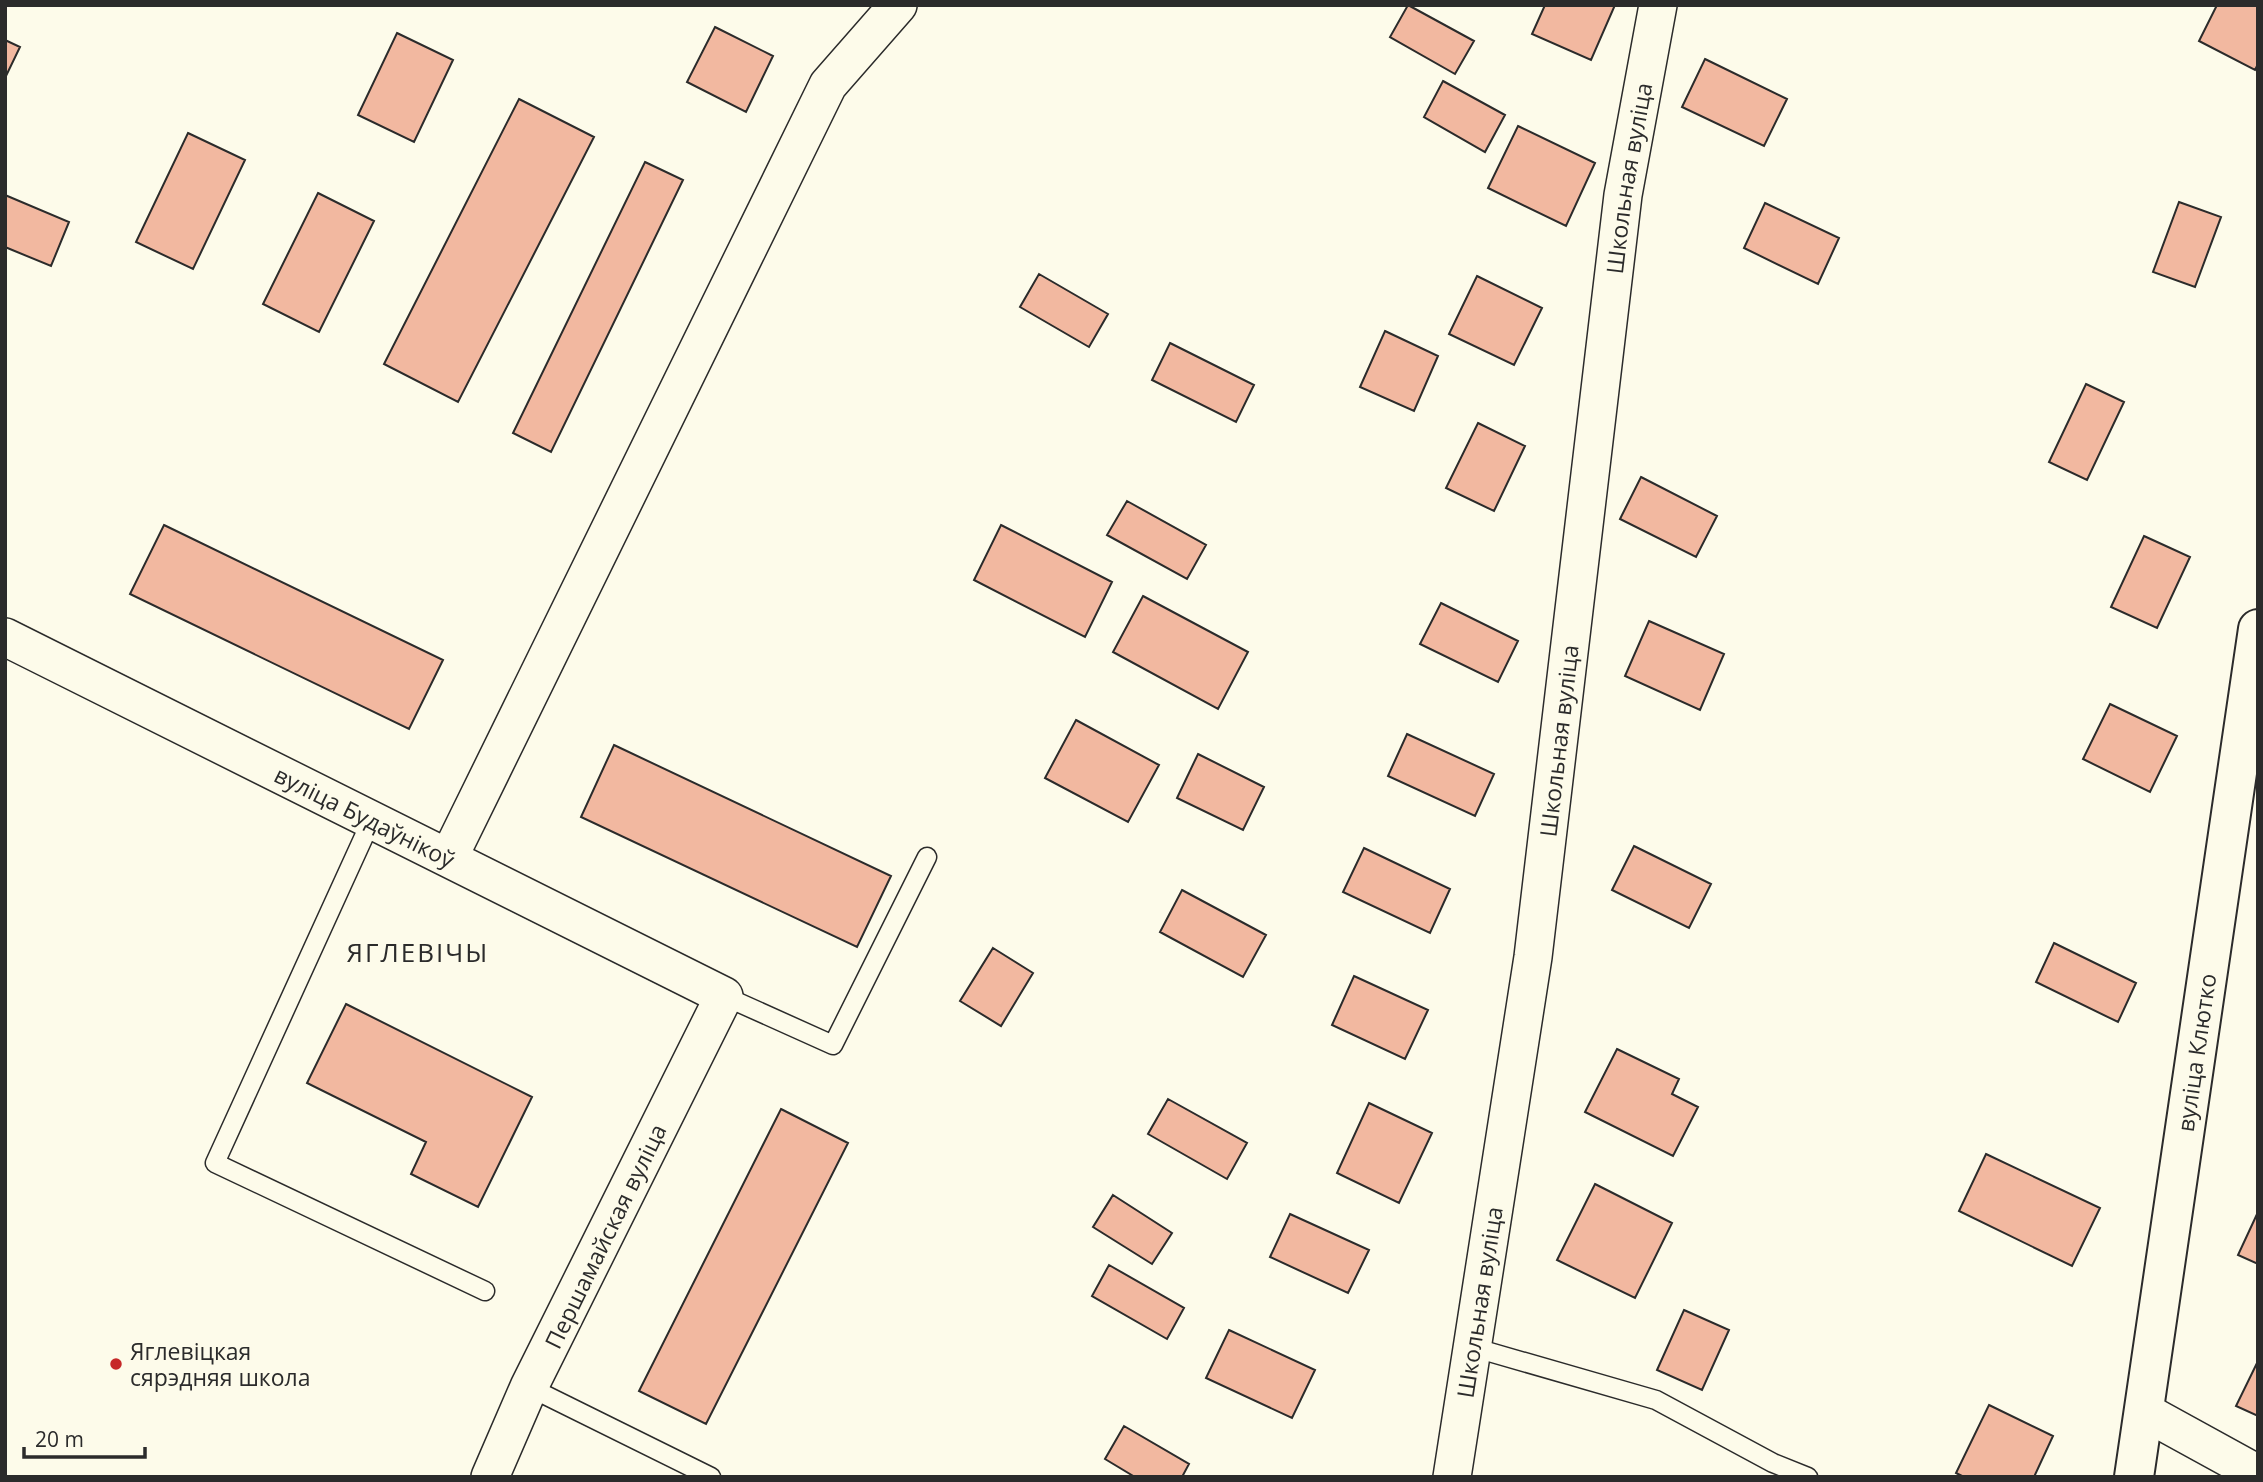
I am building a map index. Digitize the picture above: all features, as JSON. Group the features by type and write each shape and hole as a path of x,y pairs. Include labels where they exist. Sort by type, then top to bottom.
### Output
{"street":[{"path":"449,857 828,85 898,5"},
{"name":"Школьная вуліца","path":"1452,1477 1533,957 1623,195 1658,5"},
{"name":"вуліца Клютко","path":"2134,1477 2258,629"},
{"name":"вуліца Будаўнікоў","path":"5,637 724,996"},
{"name":"Першамайская вуліца","path":"490,1477 529,1387 724,996"},
{"path":"2145,1412 2258,1474"}],"lane":[{"path":"372,819 215,1163 485,1291"},
{"path":"724,996 834,1045 927,857"},
{"path":"1472,1348 1656,1400 1773,1463 1808,1477"},
{"path":"529,1387 711,1477"}],"building":[{"path":"1408,5 1474,41 1455,74 1390,37"},
{"path":"1545,5 1615,5 1591,60 1532,34"},
{"path":"2217,5 2258,5 2258,64 2255,70 2199,41"},
{"path":"715,27 773,56 746,112 687,82"},
{"path":"397,33 453,60 414,142 358,115"},
{"path":"5,40 20,47 5,78"},
{"path":"1705,59 1787,99 1764,146 1682,107"},
{"path":"1443,81 1505,115 1485,152 1424,117"},
{"path":"519,99 594,137 458,402 384,364"},
{"path":"1518,126 1595,163 1566,226 1488,188"},
{"path":"188,133 245,160 193,269 136,242"},
{"path":"645,162 683,180 551,452 513,433"},
{"path":"318,193 374,221 319,332 263,304"},
{"path":"5,195 69,222 51,266 5,247"},
{"path":"2179,202 2221,217 2195,287 2153,272"},
{"path":"1765,203 1839,238 1818,284 1744,248"},
{"path":"1039,274 1108,314 1089,347 1020,307"},
{"path":"1477,276 1542,308 1514,365 1449,334"},
{"path":"1385,331 1438,356 1414,411 1360,387"},
{"path":"1170,343 1254,385 1236,422 1152,380"},
{"path":"2086,384 2124,402 2087,480 2049,462"},
{"path":"1478,423 1525,446 1494,511 1446,488"},
{"path":"1641,477 1717,516 1696,557 1620,519"},
{"path":"1127,501 1206,545 1187,579 1107,535"},
{"path":"164,525 443,660 409,729 130,594"},
{"path":"1001,525 1112,582 1085,637 974,580"},
{"path":"2144,536 2190,557 2157,628 2111,607"},
{"path":"1143,596 1248,652 1218,709 1113,652"},
{"path":"1441,603 1518,641 1498,682 1420,644"},
{"path":"1649,621 1724,654 1700,710 1625,676"},
{"path":"2110,704 2177,736 2150,792 2083,759"},
{"path":"1076,720 1159,765 1128,822 1045,778"},
{"path":"1407,734 1494,774 1475,816 1388,776"},
{"path":"614,745 891,876 857,947 581,817"},
{"path":"1198,754 1264,787 1243,830 1177,798"},
{"path":"1634,846 1711,884 1689,928 1612,890"},
{"path":"1364,848 1450,889 1430,933 1343,892"},
{"path":"1182,890 1266,935 1243,977 1160,932"},
{"path":"2054,943 2136,983 2118,1022 2036,982"},
{"path":"993,948 1033,973 1001,1026 960,1001"},
{"path":"1354,976 1428,1010 1405,1059 1332,1025"},
{"path":"346,1004 532,1097 478,1207 411,1174 426,1142 307,1083"},
{"path":"1617,1049 1679,1079 1672,1094 1698,1107 1673,1156 1585,1112"},
{"path":"1168,1099 1247,1143 1227,1179 1148,1134"},
{"path":"1369,1103 1432,1133 1399,1203 1337,1173"},
{"path":"781,1109 848,1143 706,1424 639,1391"},
{"path":"1986,1154 2100,1208 2072,1266 1959,1211"},
{"path":"1595,1184 1672,1223 1635,1298 1557,1260"},
{"path":"1113,1195 1172,1233 1152,1264 1093,1227"},
{"path":"2258,1212 2258,1264 2238,1255"},
{"path":"1290,1214 1369,1250 1348,1293 1270,1257"},
{"path":"1109,1265 1184,1308 1167,1339 1092,1296"},
{"path":"1684,1310 1729,1330 1702,1390 1657,1370"},
{"path":"1229,1330 1315,1370 1292,1418 1206,1378"},
{"path":"2258,1361 2258,1416 2236,1406"},
{"path":"1989,1405 2053,1436 2034,1477 1964,1477 1956,1473"},
{"path":"1124,1426 1189,1464 1182,1477 1135,1477 1105,1459"}],"place":[{"name":"Яглевіцкая сярэдняя школа","path":"116,1364"}],"district":[{"name":"ЯГЛЕВІЧЫ","path":"418,952"}]}
